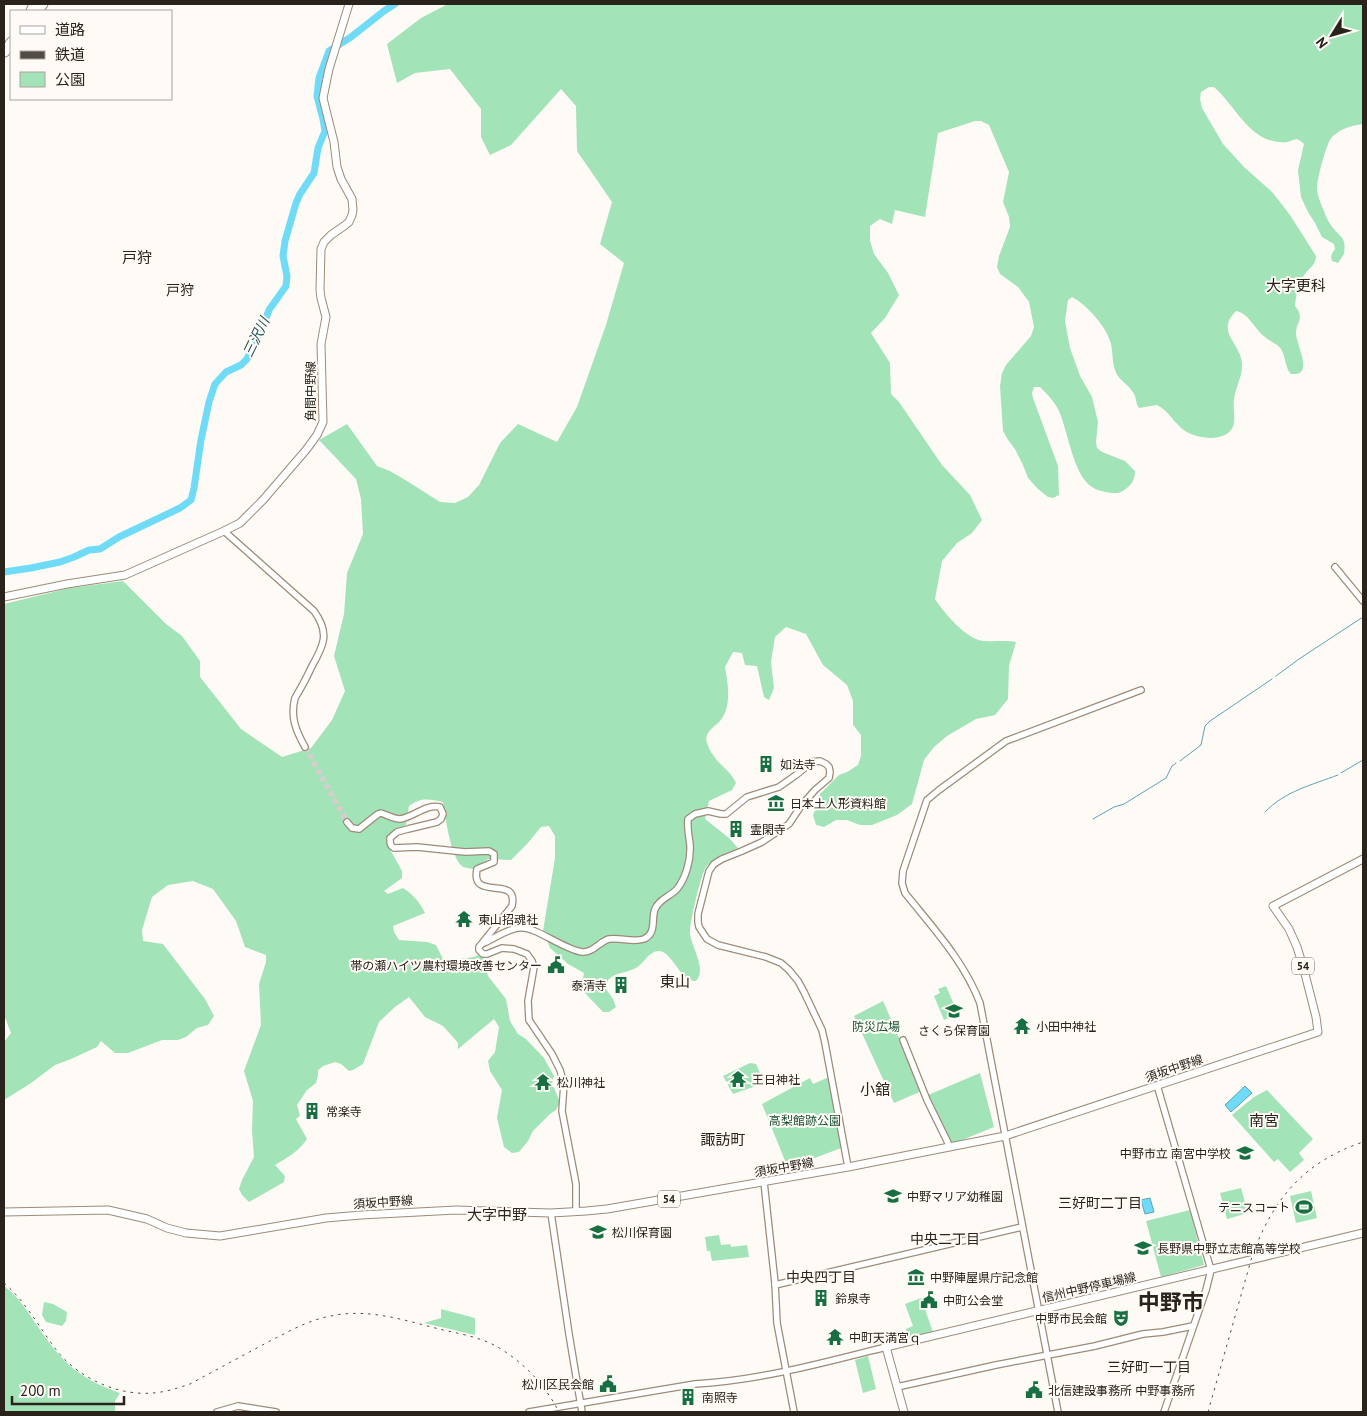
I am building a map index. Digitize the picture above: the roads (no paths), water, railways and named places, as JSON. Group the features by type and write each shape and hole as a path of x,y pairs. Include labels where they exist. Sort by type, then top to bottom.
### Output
{"main road":[{"name":"角間中野線","path":"4,597 125,575 240,523 263,500 306,450 317,434 323,422 321,344 326,317 320,290 322,249 324,242 331,235 349,222 353,210 352,199 337,167 334,142 323,98 329,69 349,4"},
{"name":"須坂中野線","path":"4,1212 108,1210 147,1218 168,1228 186,1233 220,1236 326,1218 361,1215 456,1210 576,1212 643,1203 764,1182 1005,1136 1318,1032 1297,946 1289,929 1273,906 1363,859"},
{"name":"信州中野停車場線","path":"886,1347 1363,1233"},
{"path":"886,1347 904,1412"}],"street":[{"path":"224,531 314,611 321,620 324,632 323,646 295,698 293,706 296,730 304,747"},
{"path":"1335,567 1363,601"},
{"path":"1058,1412 980,1003 973,986 949,948 905,893 902,883 903,871 927,800 939,790 1006,741 1141,690"},
{"path":"576,1212 576,1184 562,1111 564,1084 552,1054 529,1020 528,1001 534,967 532,961 527,954 514,949 502,948 483,954 479,947 510,930 520,927 530,928 566,948 582,952 591,950 607,939 635,941 643,939 652,932 655,907 678,888 684,876 690,845 687,829 688,819 695,814 708,811 726,814 747,798 779,786 812,762 820,761 829,767 829,778 801,806 789,824 762,842 714,864 709,871 698,914 698,928 707,939 718,945 773,960 789,970 798,981 822,1030 826,1043 848,1167"},
{"path":"347,822 352,828 359,829 381,813 400,819 426,808 436,806 442,810 443,817 441,819 437,822 397,832 390,838 391,846 394,848 417,847 465,852 491,851 494,854 494,862 477,869 477,880 481,885 509,891 514,900 507,914 496,925 484,943"},
{"path":"902,1040 927,1100 950,1147"},
{"path":"1157,1086 1211,1270 1206,1290 1164,1412"},
{"path":"764,1182 777,1323 794,1412"},
{"path":"551,1213 568,1334 582,1412"},
{"path":"775,1285 1022,1227"},
{"path":"897,1387 1095,1346 1143,1334 1193,1326"},
{"path":"529,1412 696,1384 787,1372 886,1347"},
{"path":"217,1412 238,1406 276,1412"}],"water":[{"path":"1245,1086 1252,1093 1231,1112 1225,1105"},
{"path":"1150,1198 1154,1212 1145,1214 1141,1200"}],"waterway":[{"name":"三沢川","path":"4,572 60,562 89,550 100,549 119,537 180,508 191,500 201,440 215,384 226,372 241,365 247,359 269,310 286,286 287,276 283,256 285,241 296,203 314,173 318,148 325,131 317,96 319,78 329,51 395,4"},
{"path":"1276,676 1363,617"},
{"path":"1180,761 1201,745 1205,726 1210,721 1272,679"},
{"path":"1341,773 1363,760"},
{"path":"1093,819 1114,807 1124,804 1166,778 1172,766 1176,763"},
{"path":"1265,812 1290,794 1338,775"}],"tunnel":[{"path":"305,747 347,822"}],"railway":[{"path":"1208,1412 1251,1260 1268,1219 1292,1186 1306,1173 1342,1150 1363,1142"},
{"path":"4,1283 20,1299 67,1362 89,1378 127,1392 158,1392 190,1384 306,1323 331,1316 358,1313 399,1319 471,1336 494,1345 519,1362 534,1376 548,1393 559,1412"}],"place":[{"name":"如法寺","path":"766,764"},
{"name":"日本土人形資料館","path":"776,803"},
{"name":"霊閑寺","path":"736,829"},
{"name":"東山招魂社","path":"464,919"},
{"name":"帯の瀬ハイツ農村環境改善センター","path":"556,965"},
{"name":"泰清寺","path":"621,985"},
{"name":"さくら保育園","path":"954,1011"},
{"name":"小田中神社","path":"1022,1026"},
{"name":"王日神社","path":"738,1079"},
{"name":"松川神社","path":"543,1082"},
{"name":"常楽寺","path":"312,1111"},
{"name":"中野市立 南宮中学校","path":"1245,1153"},
{"name":"中野マリア幼稚園","path":"893,1196"},
{"name":"テニスコート","path":"1304,1207"},
{"name":"松川保育園","path":"598,1232"},
{"name":"長野県中野立志館高等学校","path":"1143,1248"},
{"name":"中野陣屋県庁記念館","path":"916,1277"},
{"name":"鈴泉寺","path":"821,1298"},
{"name":"中町公会堂","path":"929,1300"},
{"name":"中野市民会館","path":"1121,1318"},
{"name":"中町天満宮ｑ","path":"835,1337"},
{"name":"松川区民会館","path":"608,1384"},
{"name":"北信建設事務所 中野事務所","path":"1034,1390"},
{"name":"南照寺","path":"688,1397"}],"district":[{"name":"戸狩","path":"137,257"},
{"name":"大字更科","path":"1296,285"},
{"name":"戸狩","path":"180,290"},
{"name":"東山","path":"675,981"},
{"name":"小舘","path":"875,1089"},
{"name":"南宮","path":"1264,1120"},
{"name":"諏訪町","path":"723,1139"},
{"name":"三好町二丁目","path":"1100,1203"},
{"name":"大字中野","path":"497,1214"},
{"name":"中央二丁目","path":"945,1239"},
{"name":"中央四丁目","path":"821,1277"},
{"name":"中野市","path":"1171,1302"},
{"name":"三好町一丁目","path":"1149,1367"}],"park label":[{"name":"防災広場","path":"876,1026"},
{"name":"高梨館跡公園","path":"805,1120"}]}
